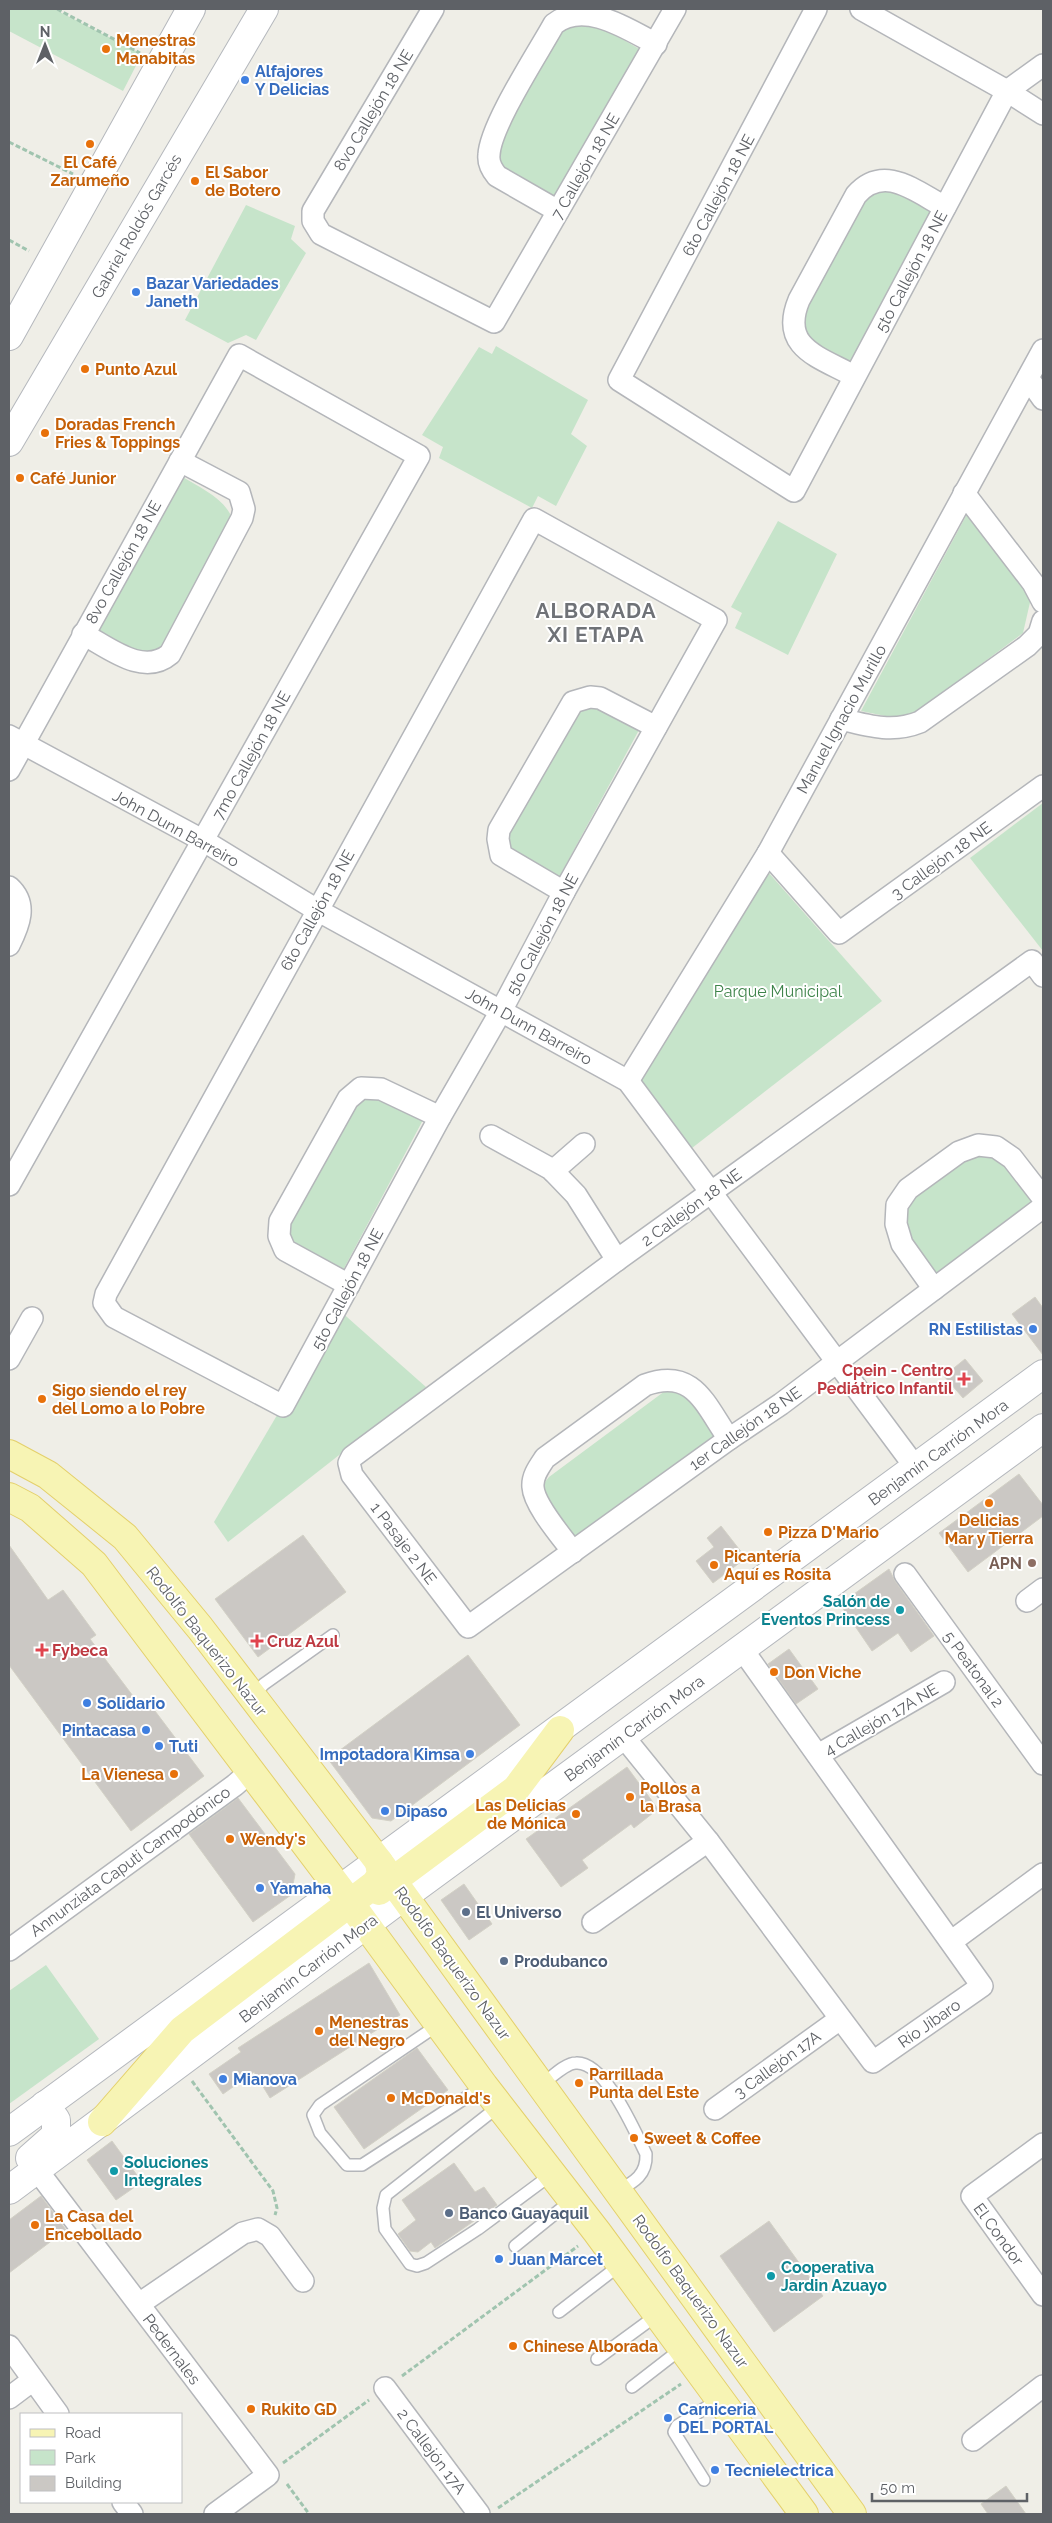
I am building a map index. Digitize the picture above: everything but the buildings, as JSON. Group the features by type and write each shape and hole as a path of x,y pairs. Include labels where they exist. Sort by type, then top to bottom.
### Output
{"main road":[{"path":"9,336 192,9"},
{"name":"Gabriel Roldós Garcés","path":"9,442 264,9"},
{"name":"Benjamín Carrión Mora","path":"393,1885 560,1730 1043,1374"},
{"name":"Benjamín Carrión Mora","path":"393,1885 624,1736 1043,1428"},
{"name":"Rodolfo Baquerizo Nazur","path":"9,1454 48,1475 125,1537 200,1628 541,2085 852,2514"},
{"path":"9,1497 30,1508 94,1564 279,1809 357,1899 437,2023 597,2232 698,2373 804,2514"},
{"path":"742,1649 731,1633 729,1620 733,1614 778,1580 802,1551"},
{"path":"624,1736 629,1724 675,1687 676,1671 665,1653"},
{"path":"9,2132 44,2105 357,1899 375,1903 393,1885 380,1878 357,1899 182,2030 102,2122"},
{"name":"Benjamín Carrión Mora","path":"9,2190 180,2064 357,1899"},
{"path":"9,2174 56,2135 56,2120 44,2105"}],"street":[{"name":"8vo Callejón 18 NE","path":"433,9 313,211 313,221 321,234 494,322"},
{"name":"7 Callejón 18 NE","path":"494,322 675,9"},
{"name":"6to Callejón 18 NE","path":"794,491 619,380 816,9"},
{"path":"861,9 1007,91 1043,114"},
{"path":"558,211 497,176 491,168 488,157 493,135 554,24 561,16 572,11 596,11 656,44"},
{"name":"5to Callejón 18 NE","path":"794,491 1007,91 1043,65"},
{"path":"854,376 802,347 792,324 794,312 803,292 856,195 864,185 886,179 901,183 945,207"},
{"name":"Manuel Ignacio Murillo","path":"628,1081 768,853 1043,350"},
{"name":"8vo Callejón 18 NE","path":"9,770 16,740 82,634 240,355 419,456"},
{"path":"1028,378 1043,399"},
{"name":"7mo Callejón 18 NE","path":"9,1185 419,456"},
{"path":"82,634 139,663 157,662 170,654 242,518 244,509 239,492 180,460"},
{"path":"964,493 1033,583 1043,602"},
{"name":"6to Callejón 18 NE","path":"283,1406 114,1317 104,1303 108,1287 534,519"},
{"name":"5to Callejón 18 NE","path":"283,1406 440,1117 502,1011 564,892 716,620 534,519"},
{"path":"841,719 875,728 891,729 907,728 920,722 1026,646 1039,634 1043,621"},
{"path":"564,892 502,855 498,839 499,830 573,702 590,697 600,698 656,727"},
{"name":"John Dunn Barreiro","path":"16,740 204,841 317,910 628,1081 916,1468"},
{"name":"3 Callejón 18 NE","path":"768,853 839,933 1043,786"},
{"path":"9,887 18,897 21,911 19,926 9,945"},
{"name":"2 Callejón 18 NE","path":"352,1456 711,1192 1038,968"},
{"path":"349,1285 285,1250 278,1236 280,1221 348,1099 361,1088 381,1089 440,1117"},
{"path":"492,1136 553,1171 576,1195 617,1260"},
{"path":"553,1171 584,1144"},
{"path":"934,1289 902,1244 896,1224 897,1205 908,1189 960,1152 978,1145 996,1147 1012,1158 1043,1198"},
{"name":"1er Callejón 18 NE","path":"468,1627 729,1439 781,1404 1043,1207"},
{"path":"9,1359 32,1318"},
{"path":"573,1552 537,1500 533,1487 536,1472 545,1458 645,1385 661,1380 677,1380 693,1388 729,1439"},
{"name":"1 Pasaje 2 NE","path":"352,1456 349,1463 352,1475 468,1627"},
{"name":"5 Peatonal 2","path":"905,1574 1043,1764"},
{"name":"Río Jíbaro","path":"624,1736 708,1841 873,2062 982,1986 952,1941 742,1649"},
{"name":"4 Callejón 17A NE","path":"818,1756 944,1682"},
{"name":"Annunziata Caputi Campodónico","path":"9,1950 235,1785 250,1771"},
{"path":"593,1922 708,1841"},
{"path":"952,1941 1043,1874"},
{"name":"3 Callejón 17A","path":"715,2109 840,2019"},
{"name":"El Condor","path":"1043,2144 972,2196 1043,2295"},
{"name":"Pedernales","path":"37,2170 138,2304 272,2472"},
{"path":"138,2304 243,2233 258,2229 270,2236 303,2282"},
{"path":"9,2346 57,2413"},
{"path":"9,2398 34,2380"},
{"path":"973,2440 1043,2386"},
{"name":"2 Callejón 17A","path":"385,2388 488,2512"},
{"path":"215,2514 272,2472"},
{"path":"123,2503 132,2514"}],"lane":[{"path":"252,1696 264,1684 333,1634"},
{"path":"437,2023 429,2031 320,2104 313,2114 320,2133 347,2165 362,2165 492,2096"},
{"path":"541,2085 571,2064 582,2063 590,2066 614,2094 646,2154 647,2160 642,2175 618,2191"},
{"path":"492,2096 386,2195 383,2208 385,2229 410,2264 417,2266 426,2263 478,2229 552,2174"},
{"path":"515,2246 572,2200"},
{"path":"559,2312 620,2265"},
{"path":"597,2359 657,2315"},
{"path":"632,2387 681,2349"},
{"path":"704,2480 674,2432 677,2426 718,2400"}],"path":[{"path":"57,9 161,64"},
{"path":"9,142 93,185"},
{"path":"180,2064 273,2191 277,2208 270,2236"},
{"path":"309,2514 272,2472 597,2232"},
{"path":"488,2512 698,2373"}],"green space":[{"path":"9,9 54,9 142,54 123,91 9,31"},
{"path":"588,19 641,50 556,199 506,172 496,157 496,144 556,30"},
{"path":"869,190 897,190 934,211 852,367 807,341 799,311"},
{"path":"246,205 295,226 291,239 306,253 256,340 246,335 228,343 185,320"},
{"path":"496,346 588,400 571,434 587,446 556,506 538,496 532,508 439,458 443,447 422,435 479,347 492,354"},
{"path":"181,476 220,501 226,507 234,523 167,650 138,654 97,629"},
{"path":"967,514 1031,598 1023,633 918,711 895,718 861,711"},
{"path":"778,521 837,554 788,655 735,628 742,613 731,607"},
{"path":"597,708 639,730 557,881 506,846 508,836 574,717 582,709"},
{"path":"1043,803 1043,951 970,858"},
{"name":"Parque Municipal","path":"768,872 882,1001 692,1148 640,1079"},
{"path":"368,1096 384,1096 424,1118 341,1274 295,1249 289,1239 287,1226 360,1100"},
{"path":"980,1154 1000,1156 1040,1202 935,1282 905,1240 908,1200 968,1159"},
{"path":"339,1310 426,1387 228,1542 214,1522"},
{"path":"669,1388 692,1402 705,1415 721,1438 573,1543 541,1487 549,1477"},
{"path":"46,1965 99,2039 9,2104 9,1991"}],"place":[{"name":"Menestras Manabitas","path":"106,49"},
{"name":"Alfajores Y Delicias","path":"245,80"},
{"name":"El Café Zarumeño","path":"90,144"},
{"name":"El Sabor de Botero","path":"195,181"},
{"name":"Bazar Variedades Janeth","path":"136,292"},
{"name":"Punto Azul","path":"85,369"},
{"name":"Doradas French Fries & Toppings","path":"45,433"},
{"name":"Café Junior","path":"20,478"},
{"name":"RN Estilistas","path":"1033,1329"},
{"name":"Cpein - Centro Pediátrico Infantil","path":"964,1379"},
{"name":"Sigo siendo el rey del Lomo a lo Pobre","path":"42,1399"},
{"name":"Delicias Mar y Tierra","path":"989,1503"},
{"name":"Pizza D'Mario","path":"768,1532"},
{"name":"APN","path":"1032,1563"},
{"name":"Picantería Aquí es Rosita","path":"714,1565"},
{"name":"Salón de Eventos Princess","path":"900,1610"},
{"name":"Cruz Azul","path":"257,1641"},
{"name":"Fybeca","path":"42,1650"},
{"name":"Don Viche","path":"774,1672"},
{"name":"Solidario","path":"87,1703"},
{"name":"Pintacasa","path":"146,1730"},
{"name":"Tuti","path":"159,1746"},
{"name":"Impotadora Kimsa","path":"470,1754"},
{"name":"La Vienesa","path":"174,1774"},
{"name":"Pollos a la Brasa","path":"630,1797"},
{"name":"Dipaso","path":"385,1811"},
{"name":"Las Delicias de Mónica","path":"576,1814"},
{"name":"Wendy's","path":"230,1839"},
{"name":"Yamaha","path":"260,1888"},
{"name":"El Universo","path":"466,1912"},
{"name":"Produbanco","path":"504,1961"},
{"name":"Menestras del Negro","path":"319,2031"},
{"name":"Mianova","path":"223,2079"},
{"name":"Parrillada Punta del Este","path":"579,2083"},
{"name":"McDonald's","path":"391,2098"},
{"name":"Sweet & Coffee","path":"634,2138"},
{"name":"Soluciones Integrales","path":"114,2171"},
{"name":"Banco Guayaquil","path":"449,2213"},
{"name":"La Casa del Encebollado","path":"35,2225"},
{"name":"Juan Marcet","path":"499,2259"},
{"name":"Cooperativa Jardin Azuayo","path":"771,2276"},
{"name":"Chinese Alborada","path":"513,2346"},
{"name":"Rukito GD","path":"251,2409"},
{"name":"Carniceria DEL PORTAL","path":"668,2418"},
{"name":"Tecnielectrica","path":"715,2470"}],"district":[{"name":"ALBORADA XI ETAPA","path":"596,623"}]}
